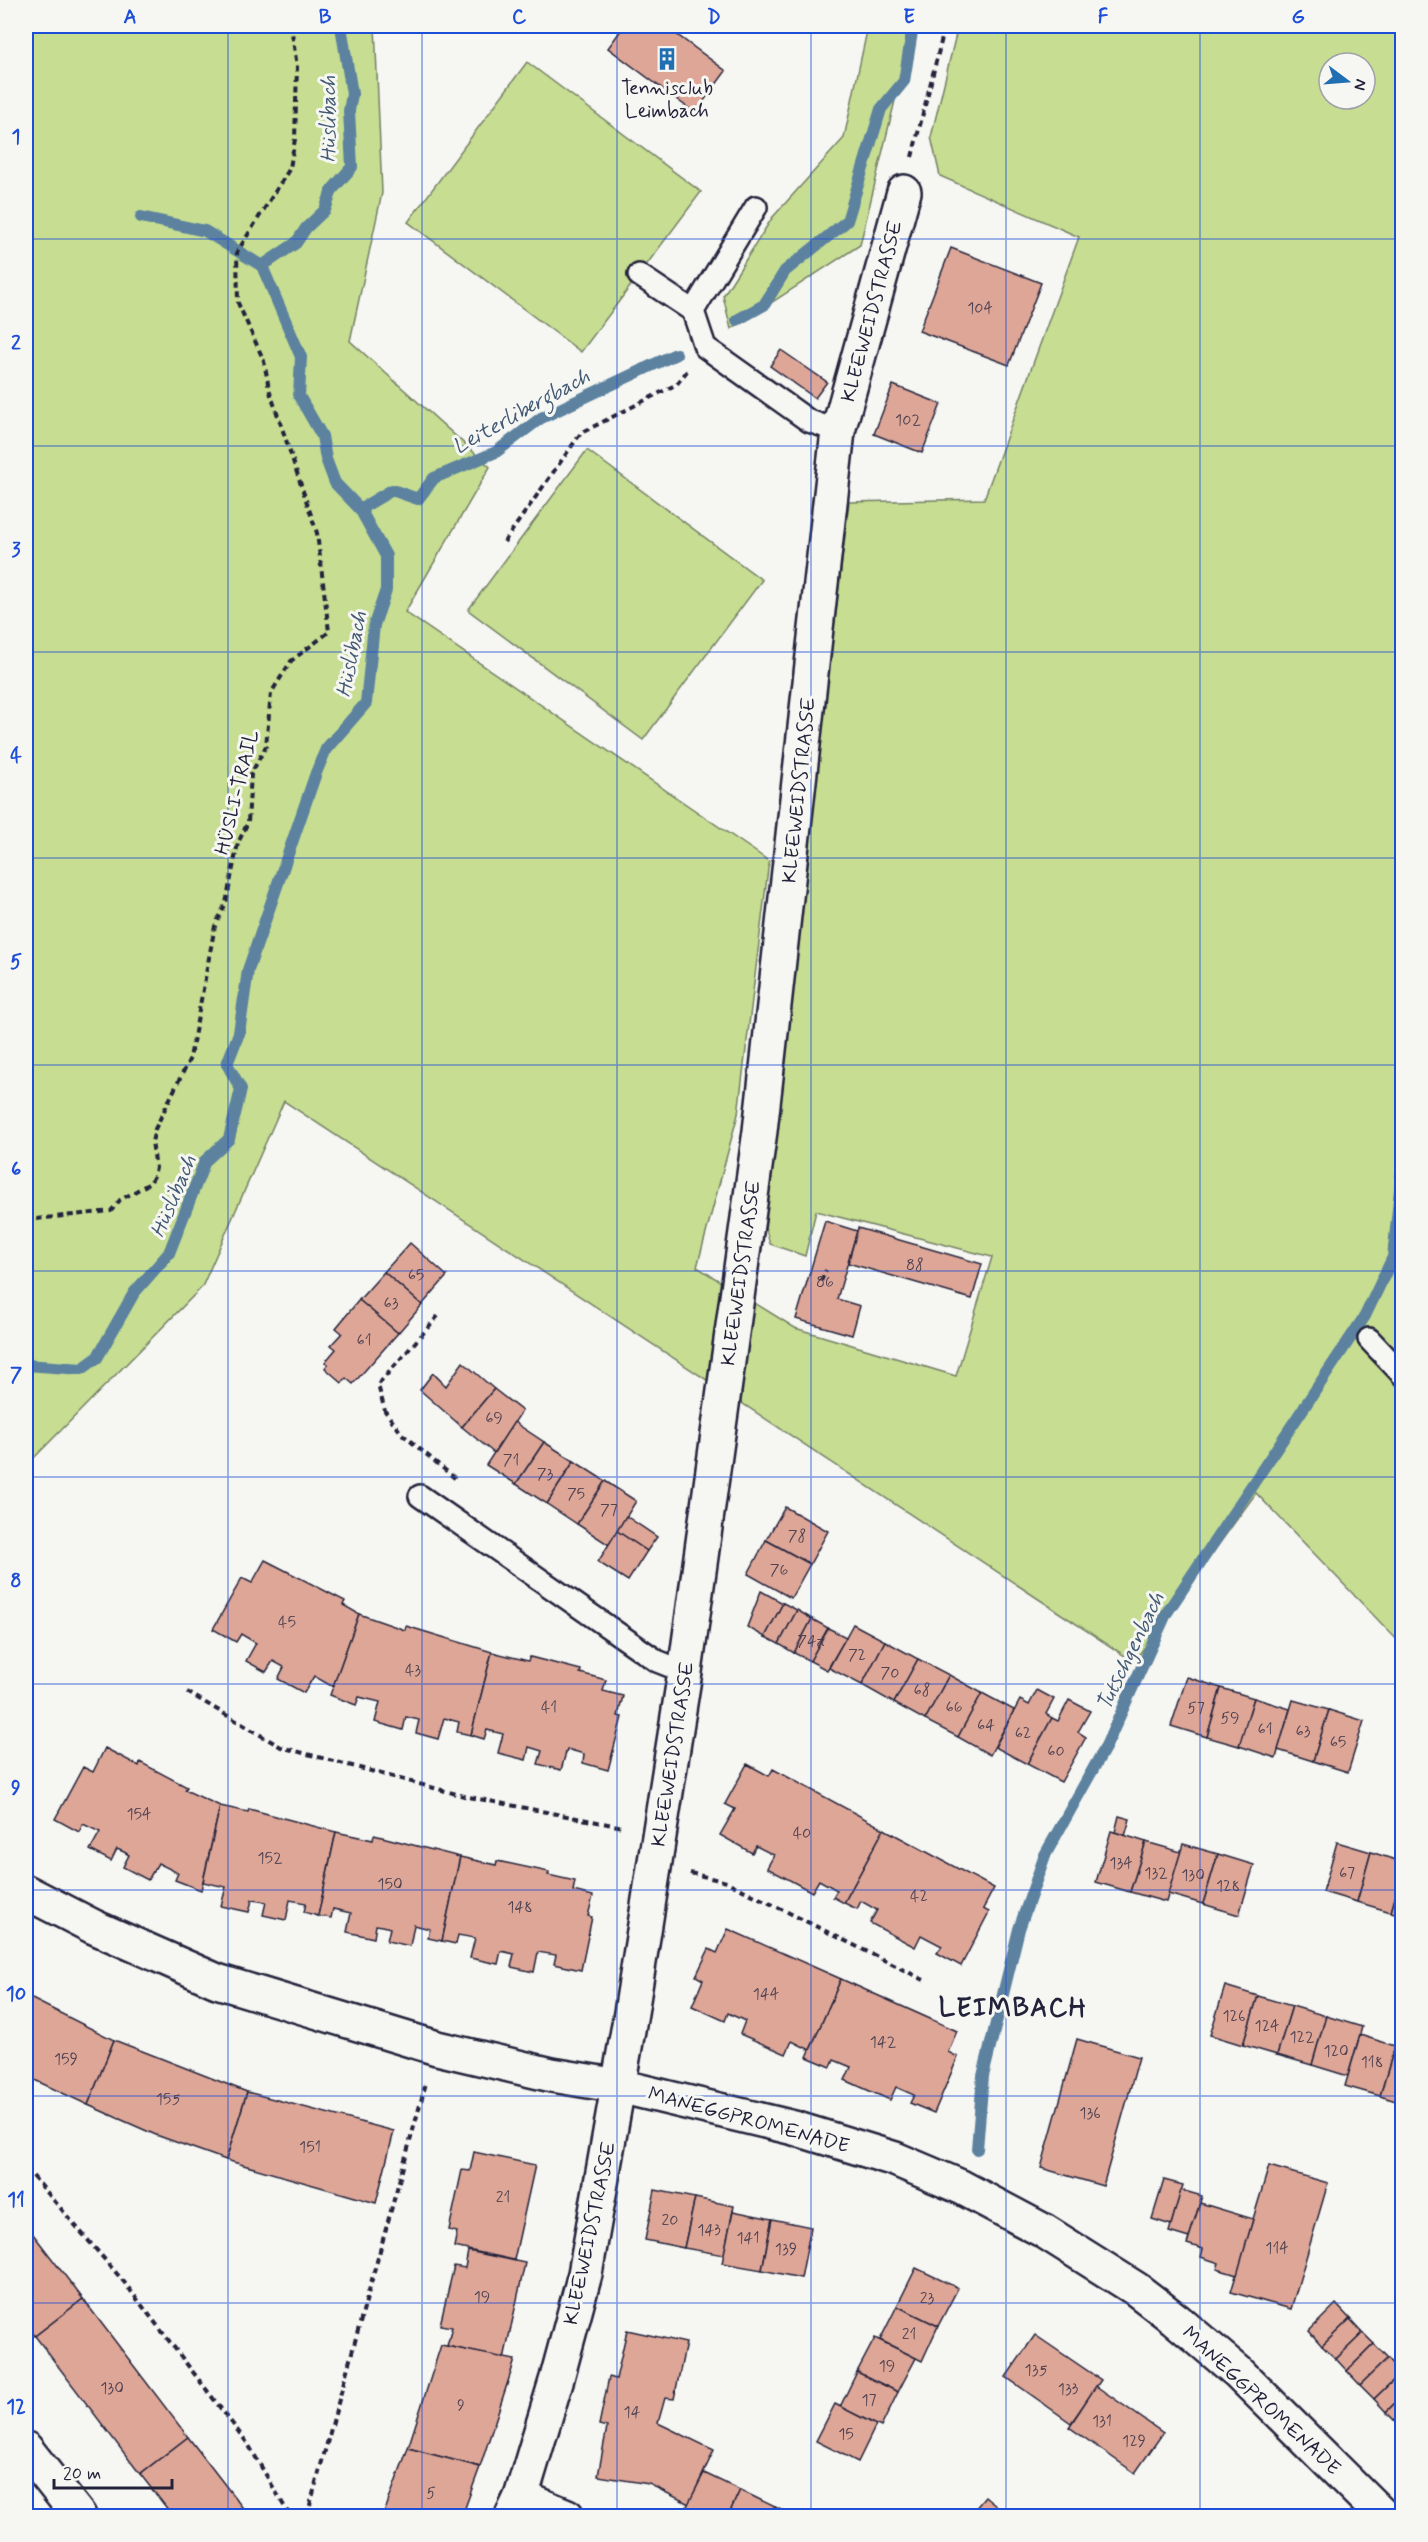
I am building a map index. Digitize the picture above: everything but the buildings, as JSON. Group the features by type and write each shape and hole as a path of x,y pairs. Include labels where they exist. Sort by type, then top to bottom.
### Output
{"street":[{"name":"KLEEWEIDSTRASSE","path":"516,2507 585,2274 619,2086 685,1672 760,1131 838,431 904,192"},
{"name":"MANEGGPROMENADE","path":"26,1892 94,1927 217,1981 437,2048 552,2075 619,2086 794,2128 895,2159 961,2187 1044,2231 1136,2289 1175,2319 1238,2372 1383,2517"},
{"path":"26,2449 79,2517"},
{"path":"516,2507 567,2517"}],"lane":[{"path":"693,310 756,207"},
{"path":"639,275 693,310 705,347 809,421 838,431"},
{"path":"1369,1339 1402,1374"},
{"path":"420,1496 657,1661 685,1672"}],"path":[{"name":"HÜSLI-TRAIL","path":"26,1220 111,1211 120,1200 150,1183 154,1176 156,1168 152,1142 155,1129 190,1058 215,926 226,903 238,843 248,822 251,774 266,746 271,693 291,661 329,632 317,533 269,389 264,361 238,303 237,252 290,168 295,140 297,67 291,26"},
{"path":"904,192 945,26"},
{"path":"504,542 581,433 677,384 705,347"},
{"path":"821,1281 826,1270"},
{"path":"438,1316 378,1385 385,1411 402,1434 464,1485"},
{"path":"187,1692 281,1747 657,1849 924,1980"},
{"path":"307,2517 429,2074"},
{"path":"26,2168 124,2282 240,2435 290,2517"}],"green space":[{"path":"26,26 375,26 382,193 350,341 490,467 405,612 769,861 738,1114 697,1267 795,1328 956,1376 992,1257 816,1211 805,1256 770,1244 763,1219 849,502 984,499 1079,237 940,176 931,137 958,26 1402,26 1402,1171 1394,1253 1402,1183 1402,1645 1256,1493 1134,1662 284,1101 202,1287 26,1466"},
{"path":"868,26 913,26 860,245 731,329 723,296 772,218 844,138"},
{"path":"527,62 701,192 581,352 408,222"},
{"path":"587,450 762,580 643,740 468,610"}],"waterway":[{"name":"Hüslibach","path":"26,1365 82,1369 97,1358 134,1293 169,1253 205,1161 229,1139 241,1089 227,1064 239,1033 248,970 326,749 366,703 374,625 386,590 386,556 360,509 335,483 326,459 322,436 299,396 301,357 262,266 296,243 306,228 325,210 332,190 352,167 349,111 352,94 341,26"},
{"name":"Leiterlibergbach","path":"737,320 764,305 785,271 847,221 881,109 904,81 913,26"},
{"path":"141,217 205,231 262,266"},
{"name":"Leiterlibergbach","path":"360,509 392,490 418,499 434,478 496,452 541,418 676,354"},
{"name":"Tutschgenbach","path":"977,2149 983,2076 1019,1929 1045,1855 1106,1746 1166,1614 1365,1316 1393,1257 1402,1170"}],"place":[{"name":"Tennisclub Leimbach","path":"667,59"}],"district":[{"name":"LEIMBACH","path":"1013,2007"}]}
